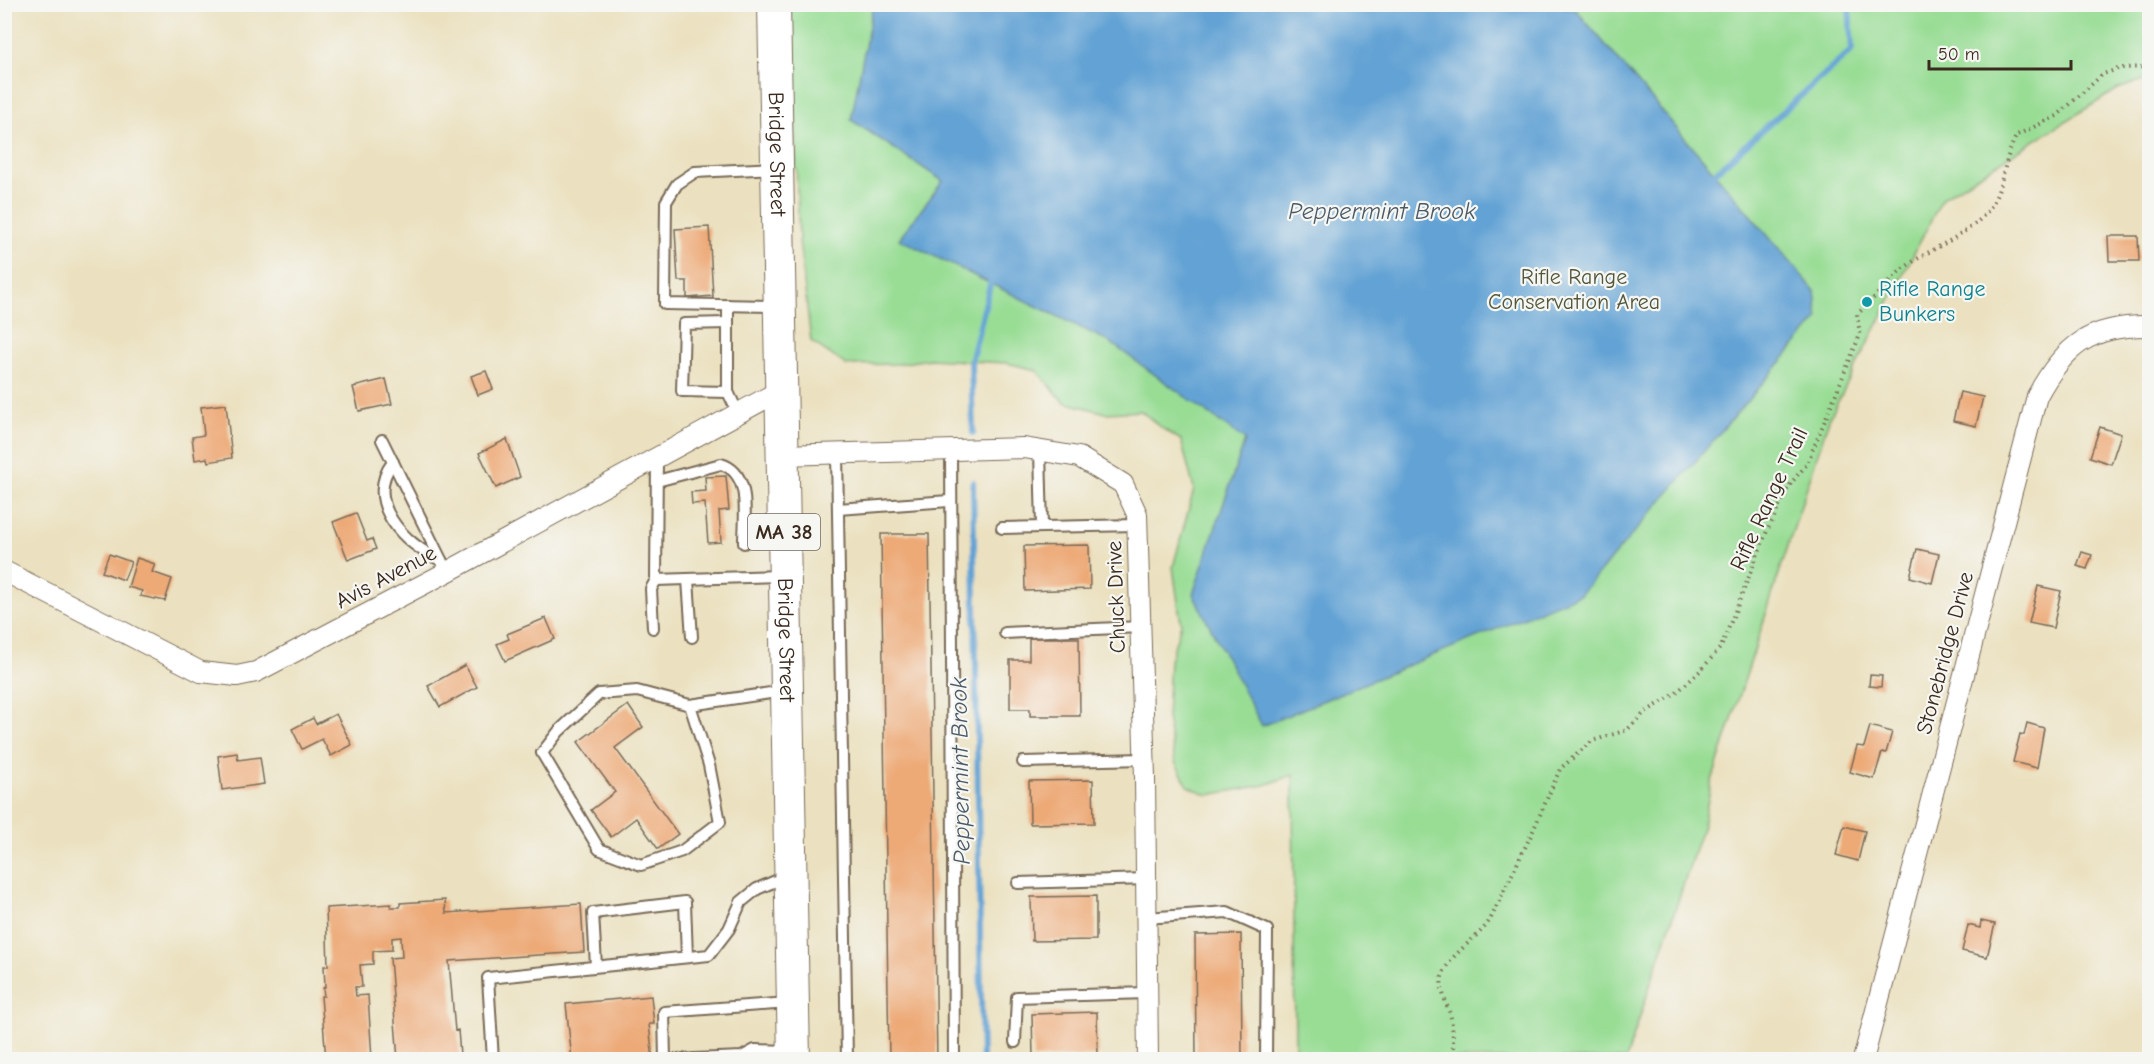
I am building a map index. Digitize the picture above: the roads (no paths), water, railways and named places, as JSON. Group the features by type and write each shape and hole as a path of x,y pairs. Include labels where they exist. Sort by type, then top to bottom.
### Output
{"main road":[{"name":"Bridge Street","path":"774,4 793,1055"}],"street":[{"name":"Stonebridge Drive","path":"1863,1059 2037,396 2053,367 2073,345 2102,332 2150,326"},
{"name":"Avis Avenue","path":"4,571 192,668 219,676 237,676 256,672 281,661 444,566 657,459 781,390"},
{"name":"Chuck Drive","path":"782,455 1024,448 1079,458 1123,484 1137,514 1144,759 1148,1059"}],"lane":[{"path":"777,168 694,172 677,184 666,202 665,304 780,306"},
{"path":"728,305 728,392 738,413"},
{"path":"728,323 684,324 682,391 728,392"},
{"path":"382,440 444,566"},
{"path":"951,449 949,501 954,1059"},
{"path":"1040,451 1042,527"},
{"path":"837,452 847,1059"},
{"path":"653,628 651,589 656,580 657,459"},
{"path":"393,462 384,474 381,496 394,522 421,551 444,566"},
{"path":"657,480 721,464 731,467 743,484 744,543"},
{"path":"838,509 949,501"},
{"path":"1002,528 1137,525"},
{"path":"656,580 784,576"},
{"path":"688,580 692,637"},
{"path":"1005,633 1141,627"},
{"path":"690,705 709,765 720,822 682,851 641,865 599,849 542,753 559,731 599,694 637,691 690,705 787,690"},
{"path":"1023,762 1144,759"},
{"path":"493,1059 488,978 709,955 729,928 741,902 758,889 790,875"},
{"path":"1018,883 1146,879"},
{"path":"596,966 593,913 685,902 687,957"},
{"path":"1146,918 1227,912 1267,930 1266,1059"},
{"path":"1015,1042 1017,997 1147,993"},
{"path":"665,1059 664,1012 793,1003"},
{"path":"670,1059 742,1057 755,1050 793,1055"}],"water":[{"path":"1555,4 1576,10 1815,291 1818,319 1581,594 1262,726 1193,594 1245,440 1108,341 899,239 943,181 851,120 873,5"}],"waterway":[{"name":"Peppermint Brook","path":"1710,177 1852,50 1849,4"},
{"name":"Peppermint Brook","path":"973,433 971,362 992,277"},
{"name":"Peppermint Brook","path":"973,482 982,1060"}],"place":[{"name":"Rifle Range Bunkers","path":"1867,302"}],"park label":[{"name":"Rifle Range Conservation Area","path":"1574,290"}]}
